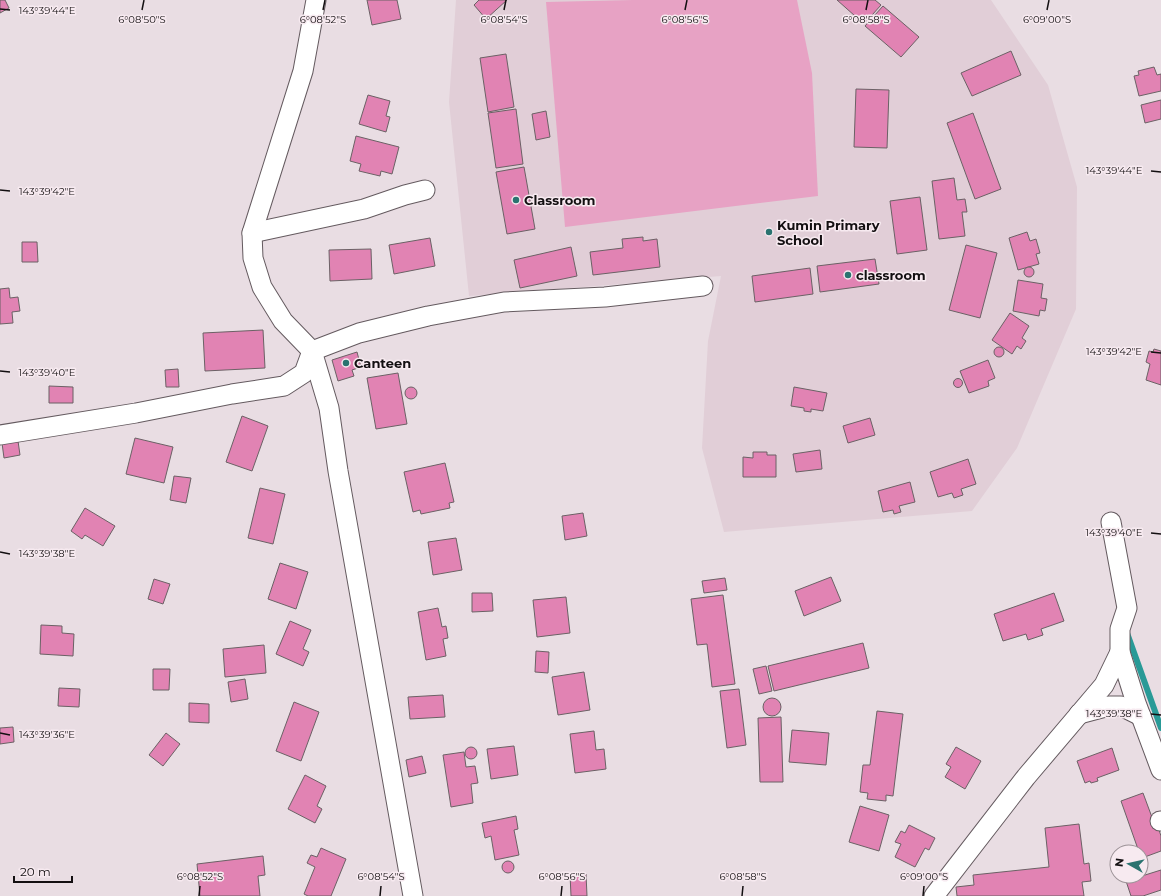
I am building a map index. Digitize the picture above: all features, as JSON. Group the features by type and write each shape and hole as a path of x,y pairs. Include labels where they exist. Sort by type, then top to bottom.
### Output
{"street":[{"path":"316,0 303,71 252,233 253,258 262,287 283,321 312,351 329,408 338,471 413,896"},
{"path":"252,233 364,209 425,190"},
{"path":"0,435 136,413 232,394 284,386 304,373 312,351 359,333 428,316 504,302 605,297 703,286"},
{"path":"1111,522 1127,608 1120,629 1120,652 1161,770"},
{"path":"934,896 1026,777 1104,685 1120,652"},
{"path":"1079,714 1109,706 1121,706 1141,716"}],"shaded area":[{"name":"Kumin Primary School","path":"456,0 991,0 1048,85 1077,187 1076,309 1017,448 972,511 724,532 702,448 708,341 721,276 469,296 449,102"},
{"path":"633,0 797,0 812,73 818,196 565,227 546,2"}],"building":[{"path":"0,0 5,0 9,8 0,13"},
{"path":"367,0 397,0 401,19 372,25"},
{"path":"479,0 507,0 486,19 474,5"},
{"path":"837,0 875,0 881,5 864,24"},
{"path":"883,6 919,37 901,57 865,26"},
{"path":"1011,51 1021,75 972,96 961,73"},
{"path":"506,54 514,107 488,112 480,58"},
{"path":"1154,67 1157,75 1161,74 1161,91 1139,96 1134,76 1139,75 1138,71"},
{"path":"856,89 889,90 887,148 854,147"},
{"path":"368,95 390,101 386,116 390,117 386,132 359,124"},
{"path":"1161,100 1161,119 1145,123 1141,105"},
{"path":"516,109 523,164 496,168 488,113"},
{"path":"546,111 550,137 536,140 532,114"},
{"path":"973,113 1001,189 975,199 947,123"},
{"path":"356,136 399,147 392,174 381,171 380,176 359,171 361,164 350,161"},
{"name":"Classroom","path":"524,167 535,229 507,234 496,172"},
{"path":"954,178 957,200 965,199 967,212 962,212 965,236 939,239 932,181"},
{"path":"920,197 927,250 897,254 890,201"},
{"path":"1027,232 1030,241 1036,239 1040,253 1036,254 1039,264 1018,270 1009,238"},
{"path":"643,237 643,241 657,239 660,267 593,275 590,252 623,248 622,239"},
{"path":"430,238 435,266 394,274 389,245"},
{"path":"22,242 37,242 38,262 22,262"},
{"path":"966,245 997,253 980,318 949,310"},
{"path":"571,247 577,276 520,288 514,260"},
{"path":"371,249 372,279 330,281 329,250"},
{"name":"classroom","path":"875,259 879,284 820,292 817,266"},
{"path":"1027,267 1031,267 1034,272 1031,277 1027,277 1024,274 1024,270"},
{"path":"810,268 813,294 755,302 752,276"},
{"path":"1018,280 1043,284 1041,298 1047,299 1045,311 1040,310 1039,316 1013,311"},
{"path":"9,288 10,298 18,297 20,311 12,312 13,323 0,324 0,289"},
{"path":"1010,313 1029,326 1022,338 1026,341 1021,349 1017,346 1012,354 992,340"},
{"path":"263,330 265,368 205,371 203,333"},
{"path":"999,347 1004,352 999,357 994,352"},
{"path":"1154,349 1161,351 1161,385 1146,380 1150,364 1146,362 1149,351 1153,352"},
{"name":"Canteen","path":"357,352 361,367 352,370 354,376 338,381 332,360"},
{"path":"988,360 995,378 988,381 989,386 969,393 960,371"},
{"path":"178,369 179,387 166,387 165,370"},
{"path":"398,373 407,424 376,429 367,378"},
{"path":"956,379 960,379 962,383 960,387 956,387 954,385 954,381"},
{"path":"49,386 73,387 73,403 49,403"},
{"path":"409,387 413,387 417,393 413,399 409,399 405,395 405,391"},
{"path":"794,387 827,393 823,411 811,409 811,412 804,411 804,408 791,406"},
{"path":"242,416 268,426 252,471 226,462"},
{"path":"870,418 875,435 848,443 843,426"},
{"path":"135,438 173,447 164,483 126,474"},
{"path":"18,441 20,455 4,458 2,443"},
{"path":"820,450 822,469 796,472 793,454"},
{"path":"753,452 767,452 767,455 776,455 776,477 743,477 743,457 753,458"},
{"path":"968,459 976,484 961,489 963,495 954,498 952,493 938,497 930,472"},
{"path":"445,463 454,502 449,503 450,508 421,514 420,510 413,512 404,472"},
{"path":"174,476 191,478 186,503 170,500"},
{"path":"910,482 915,502 899,506 901,512 894,514 893,510 883,512 878,491"},
{"path":"260,488 285,494 273,544 248,538"},
{"path":"85,508 115,526 103,546 85,535 82,539 71,531"},
{"path":"583,513 587,536 565,540 562,516"},
{"path":"456,538 462,570 433,575 428,542"},
{"path":"280,563 308,572 296,609 268,599"},
{"path":"831,577 841,601 804,616 795,591"},
{"path":"725,578 727,590 704,593 702,581"},
{"path":"154,579 170,584 163,604 148,599"},
{"path":"472,593 492,593 493,611 472,612"},
{"path":"1054,593 1064,621 1041,629 1043,635 1028,640 1026,634 1003,641 994,614"},
{"path":"723,595 735,684 712,687 707,644 697,645 691,599"},
{"path":"566,597 570,633 537,637 533,600"},
{"path":"438,608 442,627 446,626 448,638 443,639 446,656 426,660 418,612"},
{"path":"290,621 311,630 303,649 309,652 303,666 276,654"},
{"path":"41,625 62,626 62,633 74,634 73,656 40,654"},
{"path":"863,643 869,668 774,691 768,666"},
{"path":"264,645 266,673 225,677 223,649"},
{"path":"536,651 549,652 548,673 535,672"},
{"path":"766,666 772,691 759,694 753,669"},
{"path":"153,669 170,669 169,690 153,690"},
{"path":"584,672 590,710 558,715 552,677"},
{"path":"245,679 248,699 231,702 228,682"},
{"path":"59,688 80,689 79,707 58,706"},
{"path":"739,689 746,745 727,748 720,691"},
{"path":"443,695 445,717 410,719 408,697"},
{"path":"768,698 776,698 781,703 779,714 776,716 768,716 763,711 763,703"},
{"path":"294,702 319,712 301,761 276,751"},
{"path":"189,703 209,704 209,723 189,722"},
{"path":"877,711 903,714 893,796 886,795 886,801 867,799 868,793 860,792 863,765 870,765"},
{"path":"781,717 783,782 760,782 758,718"},
{"path":"13,727 14,742 0,744 0,728"},
{"path":"792,730 829,733 826,765 789,762"},
{"path":"594,731 596,750 604,749 606,769 575,773 570,734"},
{"path":"166,733 180,744 163,766 149,755"},
{"path":"514,746 518,775 491,779 487,749"},
{"path":"469,747 473,747 477,753 473,759 469,759 465,755 465,751"},
{"path":"956,747 981,761 965,789 945,777 951,767 946,764"},
{"path":"1112,748 1119,770 1097,778 1098,781 1091,783 1090,781 1085,783 1077,761"},
{"path":"464,752 466,767 475,766 478,783 471,784 473,803 451,807 443,755"},
{"path":"422,756 426,773 409,777 406,760"},
{"path":"305,775 326,786 317,806 322,809 315,823 288,809"},
{"path":"1143,793 1153,820 1158,827 1161,836 1161,851 1149,855 1149,844 1136,844 1121,801"},
{"path":"860,806 889,815 879,851 849,842"},
{"path":"516,816 518,829 514,830 519,855 495,860 491,836 485,838 482,823"},
{"path":"1079,824 1084,864 1089,863 1091,881 1082,882 1084,896 957,896 956,887 974,885 973,875 1049,867 1045,828"},
{"path":"909,825 935,838 929,850 925,848 915,867 895,857 901,844 895,842 901,831 905,833"},
{"path":"321,848 346,859 331,896 308,896 304,894 315,867 307,863 311,855 317,857"},
{"path":"263,856 265,875 258,876 260,896 200,896 197,864"},
{"path":"506,861 510,861 514,867 510,873 506,873 502,869 502,865"},
{"path":"1161,870 1161,890 1143,896 1131,896 1127,884 1149,884 1149,874"},
{"path":"570,874 586,874 587,896 571,896"}],"waterway":[{"path":"1127,633 1161,728"}],"place":[{"name":"Classroom","path":"516,200"},
{"name":"Kumin Primary School","path":"769,232"},
{"name":"classroom","path":"848,275"},
{"name":"Canteen","path":"346,363"}]}
